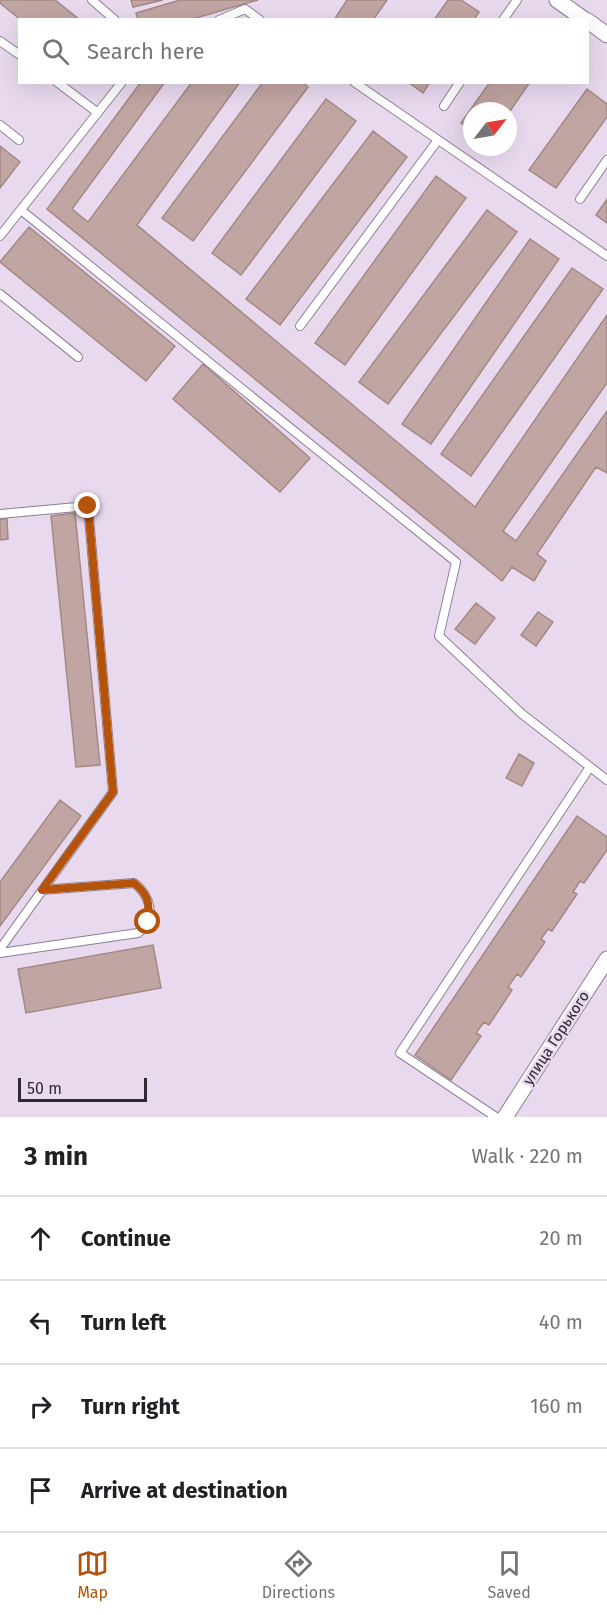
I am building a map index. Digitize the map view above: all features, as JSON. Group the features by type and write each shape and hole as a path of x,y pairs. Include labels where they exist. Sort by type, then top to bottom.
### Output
{"street":[{"path":"557,0 583,18"},
{"path":"589,22 607,35"},
{"name":"улица Горького","path":"505,1117 607,959"}],"lane":[{"path":"92,0 113,18"},
{"path":"504,18 516,0"},
{"path":"224,18 245,9 257,18"},
{"path":"0,41 18,54"},
{"path":"60,84 98,113"},
{"path":"0,236 120,84"},
{"path":"357,84 607,256"},
{"path":"444,106 459,84"},
{"path":"0,125 19,140"},
{"path":"300,326 438,140"},
{"path":"580,199 607,160"},
{"path":"21,210 456,562 439,636 522,714 607,780"},
{"path":"0,294 78,357"},
{"path":"0,514 88,506 113,792 0,949"},
{"path":"496,1117 400,1053 590,767"},
{"path":"0,953 138,933 148,922 149,908 145,891 134,883 42,890"}],"building":[{"path":"0,0 55,0 78,18 19,18 0,3"},
{"path":"131,0 163,0 133,7"},
{"path":"180,0 258,0 196,18 137,18 136,13"},
{"path":"347,0 387,0 374,18 335,18"},
{"path":"448,0 461,0 479,12 475,18 435,18"},
{"path":"140,84 164,84 72,209 88,222 191,84 239,84 137,225 475,507 607,315 607,383 503,531 516,541 607,411 607,473 596,467 537,554 546,561 534,581 512,567 502,581 47,209"},
{"path":"262,84 304,84 308,87 193,241 162,218"},
{"path":"411,84 429,84 423,93"},
{"path":"489,84 529,84 516,102 476,102"},
{"path":"587,89 607,104 607,117 556,188 529,170"},
{"path":"326,99 356,121 241,275 212,253"},
{"path":"373,131 407,157 280,325 246,299"},
{"path":"0,146 20,162 0,188"},
{"path":"436,176 466,198 345,365 315,343"},
{"path":"607,199 607,223 596,215"},
{"path":"487,210 517,232 388,404 359,382"},
{"path":"29,227 175,346 146,381 0,262"},
{"path":"530,239 559,259 431,444 402,424"},
{"path":"572,268 603,289 471,476 441,454"},
{"path":"203,364 310,458 280,492 173,399"},
{"path":"75,513 100,765 76,767 51,516"},
{"path":"0,519 7,519 8,539 0,540"},
{"path":"476,603 495,618 475,644 455,629"},
{"path":"538,612 553,622 536,646 521,635"},
{"path":"519,754 534,763 522,786 506,778"},
{"path":"60,800 81,816 0,926 0,882"},
{"path":"577,816 607,837 607,850 584,883 580,881 573,892 577,894 552,931 548,929 541,939 545,942 521,977 517,974 508,987 512,990 489,1025 484,1022 476,1033 481,1036 451,1080 415,1055"},
{"path":"153,945 161,988 26,1013 18,969"}],"route":[{"path":"88,506 113,792 42,890 134,883 145,891 149,908 148,922"}]}
